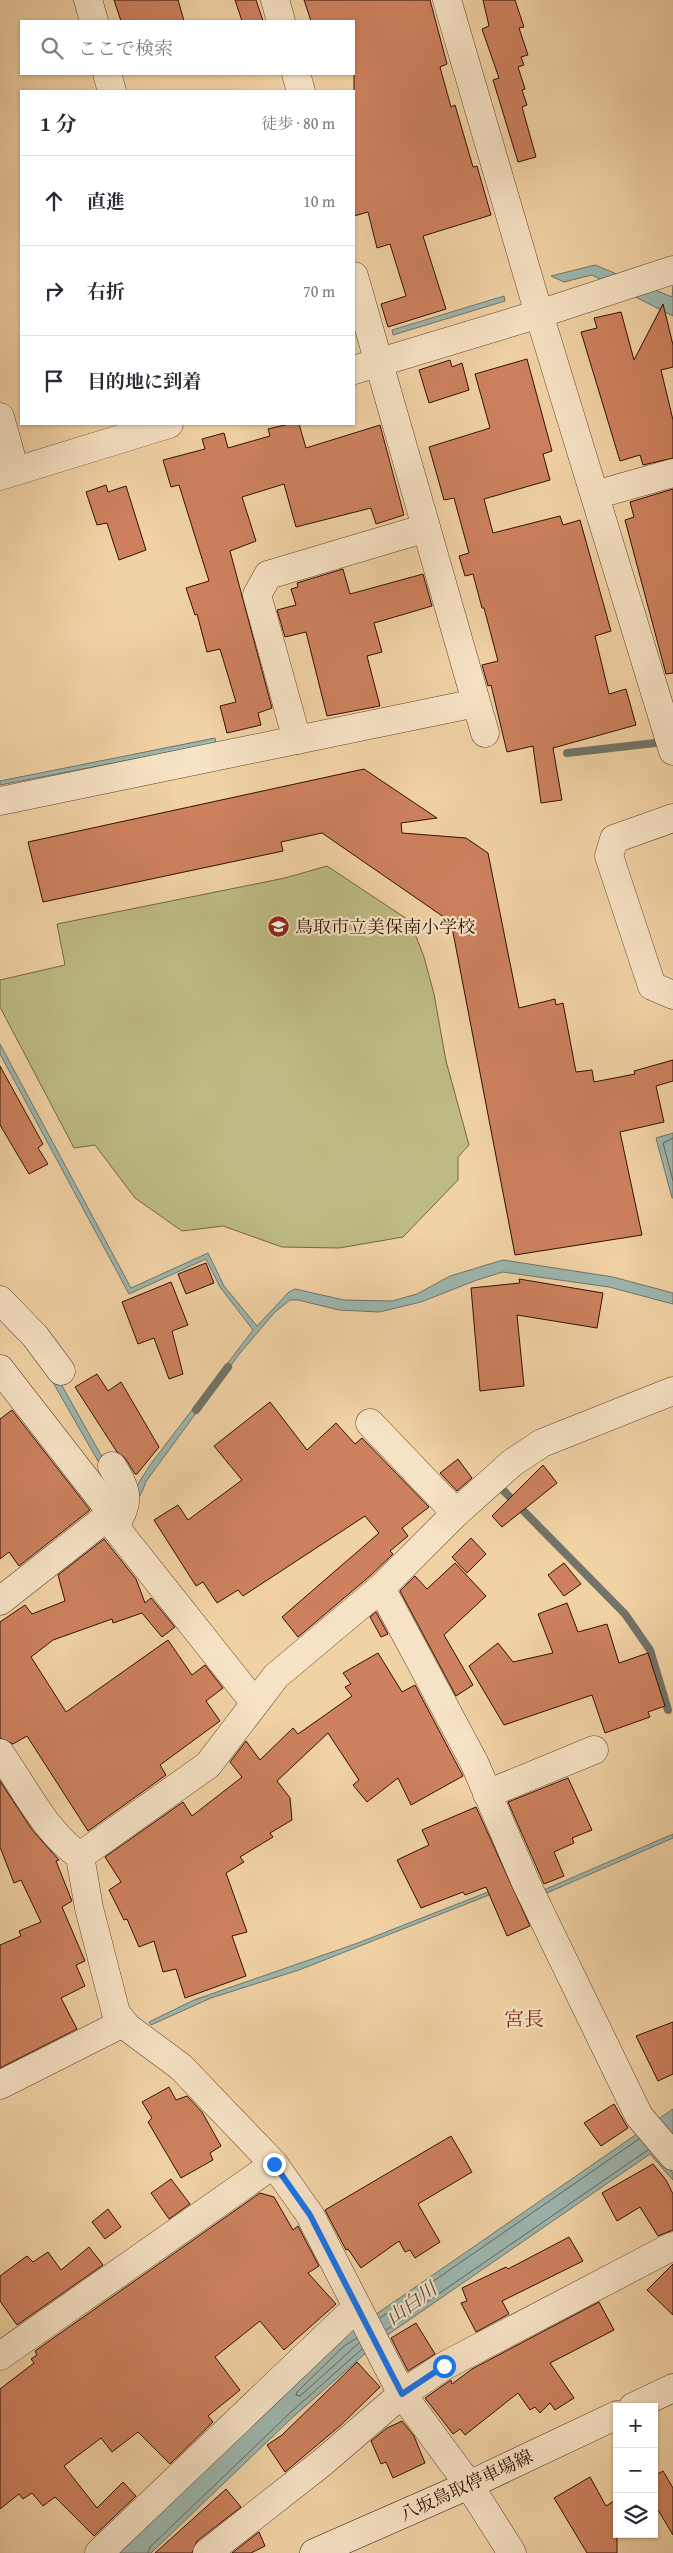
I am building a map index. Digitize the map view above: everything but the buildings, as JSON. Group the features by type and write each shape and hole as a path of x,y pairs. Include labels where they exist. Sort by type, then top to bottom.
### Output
{"street":[{"path":"88,0 94,20"},
{"path":"275,0 281,20"},
{"path":"447,0 539,314 673,751"},
{"path":"107,75 112,90"},
{"path":"296,75 301,90"},
{"path":"366,366 539,314 673,270"},
{"path":"355,284 366,366 426,528 485,733"},
{"path":"0,417 8,474 166,425"},
{"path":"594,494 673,473"},
{"path":"297,740 257,595 268,575 426,528"},
{"path":"0,800 476,703"},
{"path":"673,818 614,839 609,856 652,986 673,995"},
{"path":"0,1300 35,1336 61,1371"},
{"path":"0,1369 112,1514 111,1522 254,1702"},
{"path":"80,1856 208,1765 254,1702 276,1676 381,1588 456,1513 525,1452 542,1443 673,1391"},
{"path":"370,1423 456,1513"},
{"path":"0,1600 125,1511 126,1498 123,1484 112,1466"},
{"path":"381,1588 474,1762 526,1883 639,2116 673,2156"},
{"path":"487,1794 594,1750"},
{"path":"0,1753 47,1822 71,1850 80,1856 89,1908 114,2006 123,2023 181,2067 274,2164 310,2215 402,2394 469,2485 512,2553"},
{"path":"0,2085 123,2023"},
{"path":"0,2356 274,2164"},
{"path":"207,2553 323,2462 402,2394 444,2366 673,2246"},
{"path":"99,2553 357,2307"},
{"path":"641,2403 673,2388"},
{"name":"八坂鳥取停車場線","path":"314,2553 469,2485 613,2417"}],"shaded area":[{"path":"327,866 410,921 424,957 434,994 446,1061 469,1145 458,1157 458,1180 403,1237 339,1248 282,1247 223,1226 182,1231 135,1198 95,1145 74,1148 0,1007 0,980 65,965 57,924 285,878"}],"water":[{"path":"595,265 672,297 673,286 673,316 592,275 564,282 551,276"},
{"path":"504,296 505,301 393,335 392,330"},
{"path":"215,738 216,743 0,785 0,781"},
{"path":"0,1044 131,1288 208,1253 224,1286 257,1326 289,1292 295,1289 344,1300 392,1301 417,1294 450,1276 503,1260 613,1277 673,1293 673,1304 609,1287 503,1272 421,1302 379,1312 339,1310 298,1300 290,1300 275,1312 240,1353 147,1480 140,1496 133,1492 150,1465 253,1330 220,1287 206,1259 129,1294 0,1054"},
{"path":"673,1133 673,1198 672,1198 656,1138"},
{"path":"56,1375 110,1471 114,1489 51,1379"},
{"path":"673,1834 673,1838 540,1896 539,1892"},
{"path":"516,1881 517,1884 299,1970 211,1998 151,2025 149,2022 194,2000 358,1943"},
{"name":"山白川","path":"673,2109 673,2138 655,2151 673,2173 673,2180 650,2154 383,2338 294,2416 151,2553 114,2553 337,2338 372,2317"}],"waterway":[{"path":"567,753 664,742"},
{"path":"196,1410 228,1367"},
{"path":"497,1484 625,1614 650,1650 668,1710"}],"place":[{"name":"鳥取市立美保南小学校","path":"279,926"}],"district":[{"name":"宮長","path":"524,2018"}],"route":[{"path":"274,2164 310,2215 402,2394 444,2366"}]}
